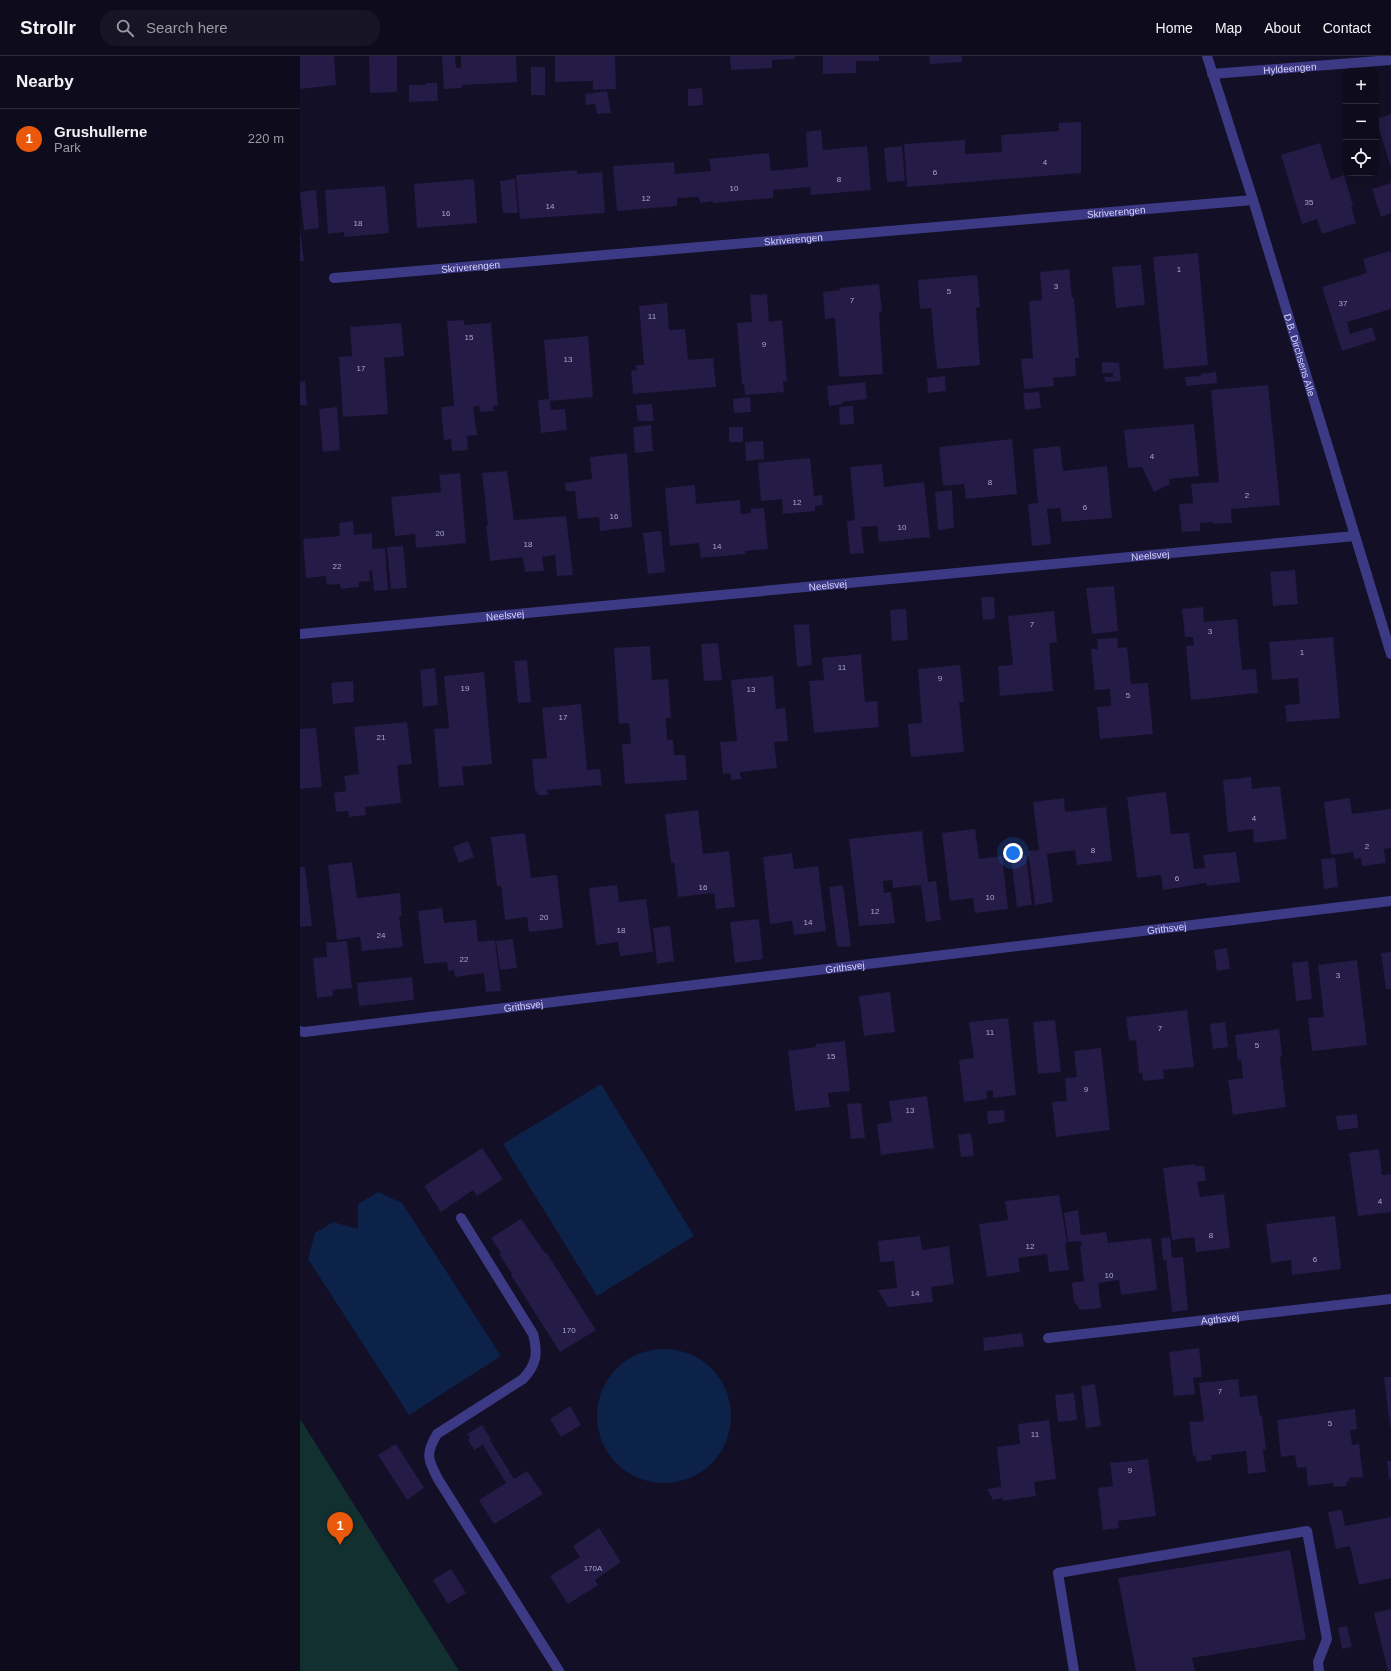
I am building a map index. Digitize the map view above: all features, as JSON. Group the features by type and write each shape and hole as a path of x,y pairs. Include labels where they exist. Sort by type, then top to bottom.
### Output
{"street":[{"name":"D.B. Dirchsens Alle","path":"1207,56 1391,654"},
{"name":"Hyldeengen","path":"1212,74 1391,60"},
{"name":"Skriverengen","path":"334,278 1252,200"},
{"name":"Neelsvej","path":"300,634 1355,536"},
{"name":"Grithsvej","path":"300,1031 312,1031 1391,901"},
{"path":"461,1218 533,1334 536,1347 535,1360 531,1371 523,1379 437,1434 430,1446 428,1457 438,1479 559,1671"},
{"name":"Agthsvej","path":"1048,1338 1391,1299"},
{"path":"1074,1671 1058,1573 1307,1531 1327,1639 1318,1662 1319,1671"}],"green space":[{"path":"300,1419 459,1671 300,1671"}],"water":[{"path":"601,1084 694,1236 597,1296 503,1144"},
{"path":"378,1192 402,1203 501,1356 409,1415 308,1259 315,1233 333,1222 358,1229 358,1204"},
{"path":"657,1349 671,1349 690,1354 712,1368 726,1390 730,1403 730,1429 726,1442 712,1464 690,1478 671,1483 657,1483 638,1478 616,1464 602,1442 597,1423 597,1409 602,1390 616,1368 638,1354"}],"building":[{"path":"300,56 334,56 336,85 300,89"},
{"path":"369,56 397,56 397,92 370,93"},
{"path":"442,56 455,56 456,68 461,68 461,56 516,56 517,82 462,85 462,88 444,89"},
{"path":"555,56 615,56 616,89 593,90 593,81 555,82"},
{"path":"730,56 795,56 795,59 772,60 772,68 731,70"},
{"path":"823,56 879,56 879,61 856,61 856,73 823,74"},
{"path":"929,56 962,56 962,62 930,64"},
{"path":"531,67 545,67 545,95 531,95"},
{"path":"426,83 437,83 438,101 409,102 409,85 426,85"},
{"path":"702,88 703,105 688,106 688,89"},
{"path":"607,91 611,113 597,114 595,104 586,105 585,94"},
{"path":"1391,114 1391,168 1379,129 1379,118"},
{"path":"1081,122 1081,173 907,187 904,144 965,140 965,154 1002,152 1001,135 1059,131 1059,123"},
{"path":"821,130 823,150 867,146 871,190 811,195 810,187 773,190 773,198 700,203 699,197 677,198 677,206 617,211 613,166 674,162 675,174 711,171 709,159 769,153 771,171 808,167 806,132"},
{"path":"1320,143 1331,180 1344,176 1353,205 1351,206 1356,223 1322,234 1317,219 1302,224 1281,155"},
{"path":"902,146 905,181 887,182 884,148"},
{"path":"577,170 577,174 602,172 605,213 520,219 516,175"},
{"path":"474,179 477,223 417,228 414,184"},
{"path":"515,179 518,213 503,213 500,181"},
{"path":"1391,183 1391,213 1381,217 1372,189"},
{"path":"385,186 389,233 344,237 344,232 328,234 325,190"},
{"path":"316,190 319,228 304,230 300,192"},
{"path":"300,229 304,261 300,261"},
{"path":"1390,251 1391,309 1347,322 1350,334 1372,327 1376,340 1342,351 1322,287 1367,273 1363,259"},
{"path":"1198,253 1208,365 1164,369 1153,257"},
{"path":"1141,265 1145,305 1116,308 1112,267"},
{"path":"1069,269 1072,298 1074,297 1079,358 1075,358 1076,376 1053,378 1054,386 1024,389 1021,359 1033,358 1029,301 1042,300 1040,272"},
{"path":"977,275 980,307 976,308 980,365 937,369 931,308 920,309 918,280"},
{"path":"879,284 882,312 879,313 883,374 839,377 835,318 825,319 823,292 840,290 840,288"},
{"path":"767,294 769,322 782,320 787,381 783,381 784,392 745,395 744,384 742,384 737,323 752,322 750,295"},
{"path":"667,303 669,330 685,329 688,360 713,358 716,387 633,394 631,371 637,370 636,365 644,365 639,306"},
{"path":"464,320 464,325 491,323 498,405 493,406 494,411 480,412 479,406 473,407 477,435 467,436 468,450 452,451 451,439 444,440 441,407 454,406 447,321"},
{"path":"401,323 404,356 384,358 388,414 343,417 339,357 352,356 350,327"},
{"path":"588,336 593,397 550,401 551,410 565,409 567,430 541,433 538,400 549,399 544,340"},
{"path":"1102,362 1119,363 1121,381 1105,382 1104,377 1113,377 1113,373 1102,373"},
{"path":"1216,372 1217,383 1186,386 1185,377 1201,376 1201,374"},
{"path":"945,376 946,391 928,393 927,378"},
{"path":"305,381 307,405 300,405 300,382"},
{"path":"865,382 867,399 842,402 843,404 829,406 827,386"},
{"path":"1268,385 1280,505 1231,509 1232,523 1200,523 1200,531 1182,532 1179,504 1193,503 1191,484 1219,482 1211,390"},
{"path":"1039,392 1041,408 1025,410 1023,393"},
{"path":"750,397 751,412 734,413 733,399"},
{"path":"652,404 654,421 638,421 636,405"},
{"path":"853,406 854,424 840,425 839,407"},
{"path":"337,407 340,450 323,452 319,409"},
{"path":"1194,424 1199,476 1169,479 1170,484 1154,492 1142,467 1128,468 1124,430"},
{"path":"651,425 653,451 635,453 633,427"},
{"path":"729,427 743,427 743,442 729,442"},
{"path":"1012,439 1017,494 966,499 964,484 943,486 939,447"},
{"path":"763,441 764,459 746,461 745,442"},
{"path":"1060,446 1063,471 1107,466 1112,518 1062,522 1060,508 1047,509 1051,544 1032,546 1028,504 1038,503 1033,449"},
{"path":"627,453 632,527 600,531 599,517 578,519 575,491 566,491 565,483 592,479 590,457"},
{"path":"810,458 814,496 822,495 823,505 815,506 815,511 783,514 782,499 761,501 758,463"},
{"path":"882,464 884,487 924,482 930,537 879,542 877,526 861,527 864,553 850,554 847,521 855,520 850,467"},
{"path":"507,471 514,520 566,516 573,575 557,576 555,555 542,557 544,571 525,572 523,557 490,561 486,525 488,525 482,473"},
{"path":"460,473 466,543 416,548 415,534 395,536 391,497 441,492 439,475"},
{"path":"695,485 696,504 740,500 741,514 751,513 751,509 764,508 768,549 745,551 745,554 701,558 699,543 670,546 665,488"},
{"path":"952,490 954,528 938,530 935,492"},
{"path":"353,521 354,535 372,533 373,549 385,548 388,590 374,591 372,571 369,571 370,581 359,582 359,587 341,589 340,584 327,585 326,576 306,578 303,539 340,536 339,523"},
{"path":"661,531 665,572 648,574 643,533"},
{"path":"403,546 407,588 391,589 387,547"},
{"path":"1295,570 1298,604 1273,606 1270,572"},
{"path":"1114,586 1118,631 1092,634 1086,588"},
{"path":"981,597 994,597 995,619 983,620"},
{"path":"1203,607 1204,622 1237,619 1242,670 1256,669 1258,693 1191,700 1186,646 1194,645 1193,637 1185,637 1182,609"},
{"path":"906,609 908,640 892,641 890,610"},
{"path":"1054,611 1057,642 1049,643 1053,691 1000,696 998,666 1013,665 1008,616"},
{"path":"809,624 812,665 797,667 794,625"},
{"path":"1333,637 1340,718 1287,722 1285,705 1300,704 1298,678 1272,680 1269,642"},
{"path":"1117,638 1118,648 1127,647 1131,684 1148,683 1153,734 1100,739 1097,707 1111,706 1110,689 1095,690 1091,649 1098,649 1097,639"},
{"path":"718,643 722,680 704,681 701,644"},
{"path":"650,646 652,680 668,679 671,718 666,718 667,740 673,740 674,755 685,755 687,780 625,784 622,744 631,744 629,723 619,724 614,648"},
{"path":"861,654 865,702 877,701 879,727 814,733 809,681 824,680 822,658"},
{"path":"527,660 531,702 518,703 514,661"},
{"path":"960,665 964,702 959,702 964,752 911,757 908,724 922,723 918,669"},
{"path":"435,668 438,705 423,707 420,670"},
{"path":"484,672 492,764 462,767 464,785 439,787 434,729 449,728 444,676"},
{"path":"773,676 776,709 785,708 788,741 774,742 777,768 740,772 741,779 731,780 731,773 723,774 720,742 737,741 731,680"},
{"path":"353,681 354,702 333,704 331,683"},
{"path":"581,704 587,770 600,769 602,785 547,790 548,795 538,795 537,791 535,791 532,759 547,758 542,708"},
{"path":"407,722 412,764 397,765 401,803 365,807 366,815 349,817 348,811 336,812 334,793 346,791 344,776 359,774 354,727"},
{"path":"316,728 322,787 300,789 300,729"},
{"path":"1251,777 1252,789 1280,786 1287,839 1254,843 1253,829 1228,832 1223,780"},
{"path":"1166,792 1171,834 1189,833 1194,869 1205,868 1203,855 1236,852 1240,882 1207,886 1206,883 1163,890 1161,875 1137,878 1127,797"},
{"path":"1064,798 1065,812 1106,807 1112,861 1077,865 1075,850 1047,854 1053,902 1035,905 1028,851 1039,850 1033,802"},
{"path":"1350,798 1352,814 1391,809 1391,848 1384,849 1386,863 1362,866 1361,858 1354,859 1353,852 1331,855 1324,802"},
{"path":"698,810 703,854 729,851 735,907 716,909 714,893 678,897 674,863 671,863 665,814"},
{"path":"975,829 979,859 1002,856 1008,909 975,913 973,898 950,901 942,833"},
{"path":"922,831 928,882 936,881 941,920 926,922 921,885 893,888 892,880 883,881 884,893 891,892 895,923 859,926 849,839"},
{"path":"525,833 531,878 557,875 563,928 529,932 527,917 505,920 501,886 497,886 491,837"},
{"path":"468,841 474,857 459,863 453,847"},
{"path":"792,853 794,869 818,866 826,931 794,935 792,921 770,924 763,857"},
{"path":"1026,855 1032,905 1017,907 1011,857"},
{"path":"1335,858 1338,887 1324,889 1321,859"},
{"path":"352,862 357,898 400,893 402,916 399,916 403,947 362,951 360,937 337,940 328,865"},
{"path":"300,867 305,867 312,926 300,927"},
{"path":"617,885 619,902 646,899 653,952 620,956 618,942 596,945 589,888"},
{"path":"843,885 851,946 837,947 829,887"},
{"path":"442,908 444,923 476,920 478,942 495,940 501,991 486,992 484,973 455,977 454,970 448,971 447,962 424,964 418,911"},
{"path":"759,919 763,959 735,963 730,922"},
{"path":"670,926 674,961 657,964 653,928"},
{"path":"513,939 517,968 500,970 496,941"},
{"path":"347,941 352,988 332,990 333,996 317,998 313,958 327,957 326,943"},
{"path":"1227,948 1230,969 1217,971 1214,950"},
{"path":"1391,952 1391,989 1386,989 1381,953"},
{"path":"1357,960 1367,1045 1312,1051 1308,1018 1324,1017 1318,965"},
{"path":"1308,961 1312,999 1296,1001 1292,963"},
{"path":"412,977 414,1000 359,1006 357,983"},
{"path":"890,992 895,1032 864,1036 859,996"},
{"path":"1187,1010 1194,1067 1163,1070 1164,1079 1143,1081 1142,1073 1139,1073 1136,1040 1129,1041 1126,1017"},
{"path":"1008,1018 1016,1095 993,1098 993,1090 986,1091 987,1099 964,1102 959,1060 974,1058 969,1022"},
{"path":"1055,1020 1061,1072 1038,1074 1033,1022"},
{"path":"1225,1022 1228,1047 1213,1049 1210,1024"},
{"path":"1279,1029 1282,1056 1280,1057 1286,1107 1233,1115 1228,1080 1243,1078 1241,1060 1238,1061 1235,1035"},
{"path":"845,1041 850,1091 828,1093 830,1107 795,1111 788,1051 816,1047 816,1044"},
{"path":"1101,1048 1110,1130 1056,1137 1052,1102 1067,1101 1065,1078 1077,1077 1074,1051"},
{"path":"927,1096 934,1148 881,1155 877,1124 892,1122 889,1101"},
{"path":"861,1103 865,1138 851,1139 847,1104"},
{"path":"1004,1110 1005,1122 988,1124 987,1111"},
{"path":"1357,1114 1358,1128 1338,1130 1336,1116"},
{"path":"971,1133 974,1156 961,1157 958,1135"},
{"path":"482,1148 503,1179 477,1196 473,1190 441,1212 424,1186"},
{"path":"1379,1149 1382,1175 1391,1174 1391,1212 1358,1216 1349,1153"},
{"path":"1195,1164 1195,1166 1204,1166 1206,1181 1197,1181 1200,1197 1224,1194 1230,1248 1196,1252 1194,1237 1172,1240 1163,1168"},
{"path":"1059,1195 1067,1242 1065,1243 1069,1270 1049,1272 1047,1254 1018,1258 1020,1272 987,1277 979,1224 1008,1220 1005,1201"},
{"path":"1078,1210 1081,1235 1106,1232 1108,1243 1151,1238 1157,1290 1121,1295 1119,1280 1098,1283 1101,1308 1080,1310 1074,1301 1072,1283 1084,1281 1080,1246 1082,1246 1081,1241 1068,1242 1064,1213"},
{"path":"1335,1216 1341,1269 1292,1275 1291,1260 1271,1263 1266,1224"},
{"path":"521,1219 545,1253 546,1252 596,1330 560,1352 511,1275 512,1274 499,1254 501,1253 491,1238"},
{"path":"920,1236 922,1250 949,1246 954,1284 931,1287 933,1302 888,1307 878,1290 897,1288 894,1261 880,1262 878,1241"},
{"path":"1170,1237 1172,1258 1183,1257 1188,1310 1172,1312 1166,1260 1163,1260 1161,1238"},
{"path":"1022,1333 1024,1346 984,1351 983,1338"},
{"path":"1199,1348 1202,1377 1193,1378 1195,1394 1174,1396 1169,1352"},
{"path":"1384,1377 1391,1377 1391,1426 1390,1426"},
{"path":"1238,1379 1240,1397 1257,1395 1260,1416 1262,1416 1266,1449 1263,1450 1266,1472 1248,1474 1246,1451 1211,1455 1212,1460 1196,1462 1196,1455 1193,1456 1189,1422 1204,1421 1199,1383"},
{"path":"1095,1384 1101,1426 1086,1428 1081,1386"},
{"path":"1074,1393 1077,1420 1058,1422 1055,1395"},
{"path":"570,1406 581,1425 561,1437 550,1419"},
{"path":"1355,1409 1357,1429 1350,1430 1352,1445 1359,1444 1363,1477 1349,1478 1350,1481 1346,1482 1347,1486 1333,1487 1333,1483 1308,1486 1306,1467 1297,1468 1295,1455 1281,1457 1277,1420"},
{"path":"1049,1420 1056,1479 1034,1482 1036,1496 1003,1501 1003,1498 993,1500 987,1489 1001,1487 997,1447 1020,1444 1018,1424"},
{"path":"482,1425 514,1479 527,1471 543,1494 494,1524 479,1500 506,1483 483,1445 474,1450 468,1440 470,1438 467,1434"},
{"path":"396,1444 424,1488 407,1500 378,1455"},
{"path":"1148,1459 1156,1516 1118,1521 1119,1528 1103,1530 1098,1488 1113,1486 1110,1463"},
{"path":"1387,1461 1391,1461 1391,1479 1389,1479"},
{"path":"1342,1510 1345,1526 1391,1517 1391,1578 1359,1585 1350,1546 1336,1549 1328,1512"},
{"path":"599,1528 621,1562 595,1580 598,1585 568,1604 550,1576 580,1557 573,1546"},
{"path":"1290,1550 1306,1639 1192,1658 1195,1671 1136,1671 1118,1578"},
{"path":"451,1569 466,1593 448,1604 433,1580"},
{"path":"1391,1609 1391,1671 1388,1671 1374,1613"},
{"path":"1347,1626 1352,1647 1342,1649 1338,1628"}],"place":[{"name":"Grushullerne","path":"340,1545"}]}
